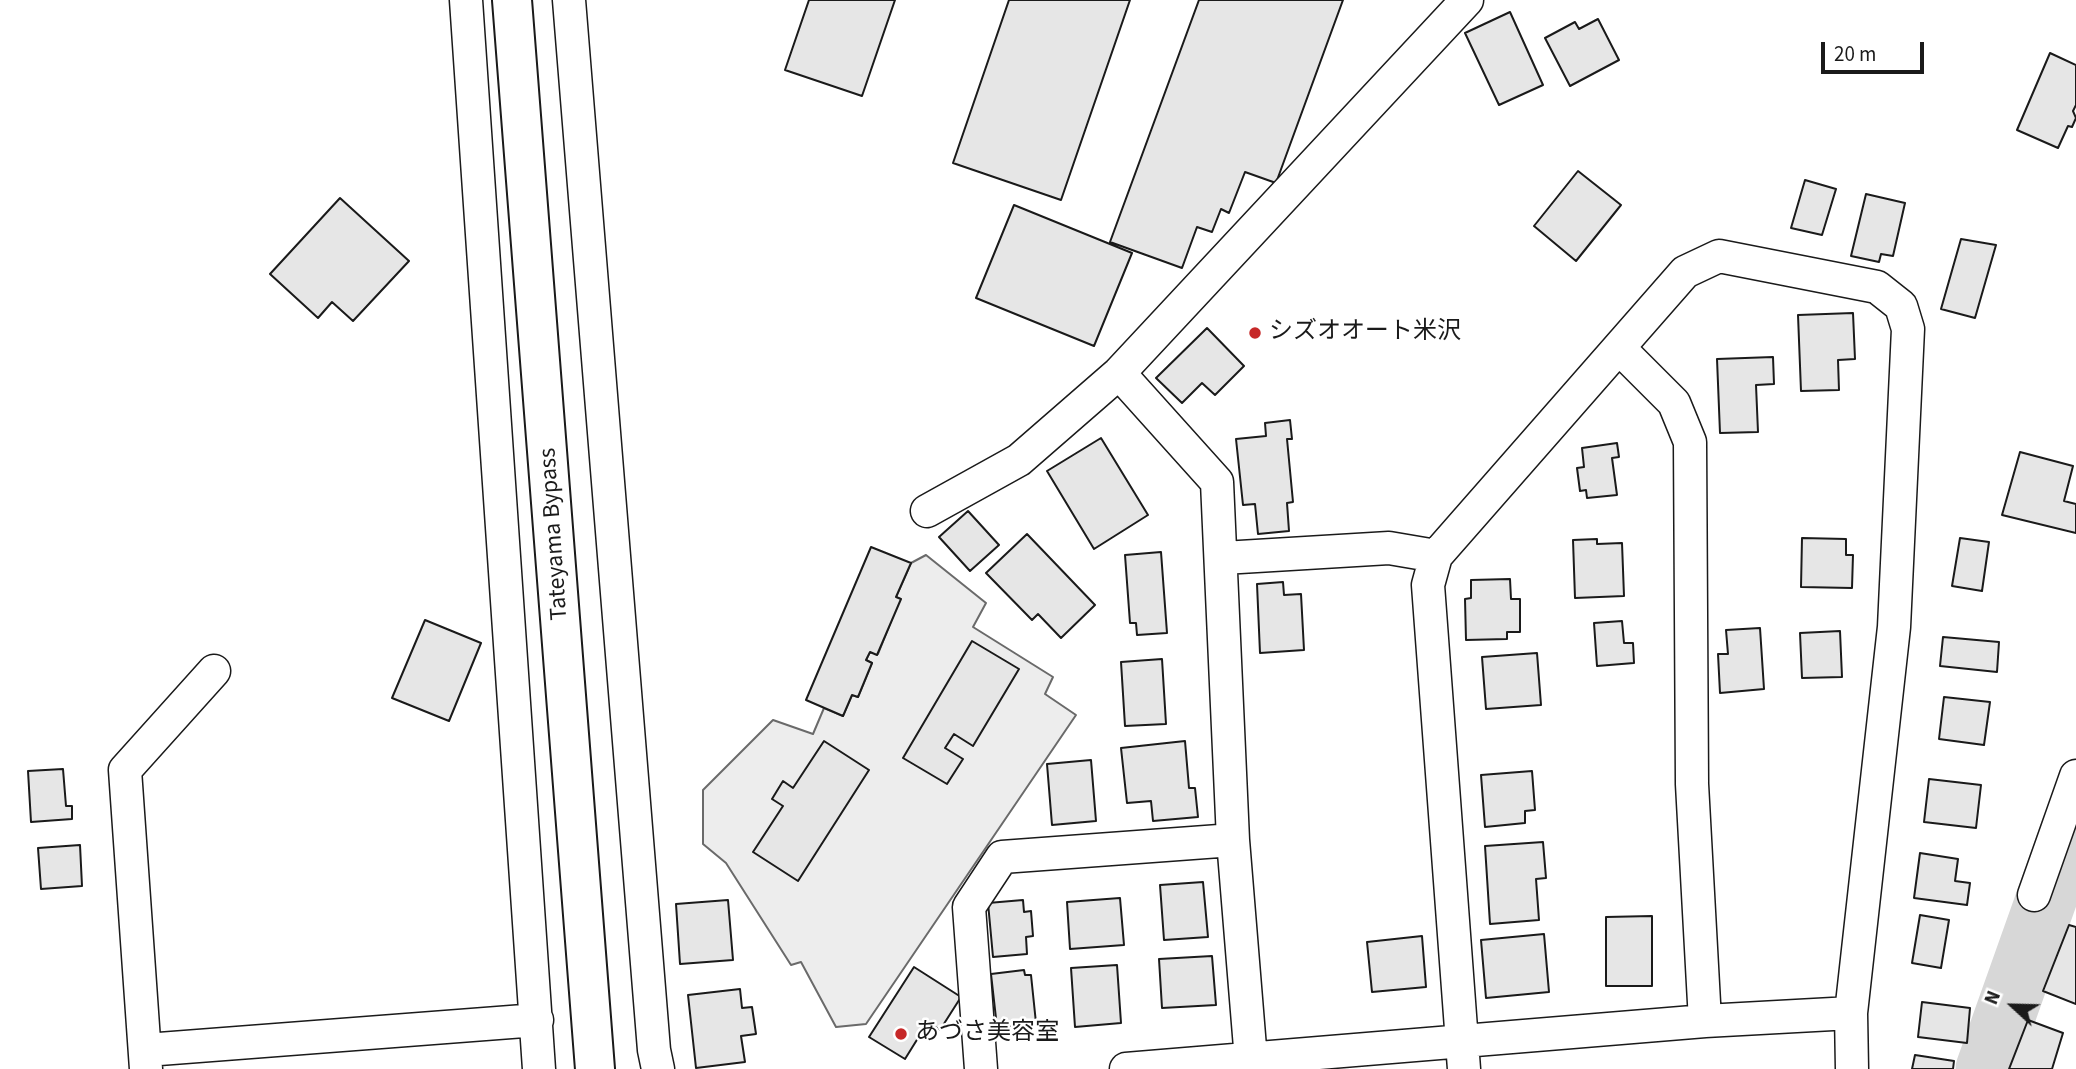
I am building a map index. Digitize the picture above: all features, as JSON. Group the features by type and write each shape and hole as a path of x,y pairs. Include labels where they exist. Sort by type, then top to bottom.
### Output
{"highway":[{"name":"Tateyama Bypass","path":"512,0 595,1069"}],"street":[{"path":"466,0 540,1069"},
{"path":"569,0 634,834 654,1051 658,1069"},
{"path":"928,511 1019,460 1119,373 1466,0"},
{"path":"1463,1055 1428,585 1436,556 1685,272 1719,257 1877,287 1901,306 1908,329 1894,627 1852,1013 1852,1069"},
{"path":"1619,348 1674,402 1690,442 1692,784 1705,1021"},
{"path":"1119,373 1217,482 1223,558 1233,839 1251,1060"},
{"path":"1223,558 1389,548 1436,556"},
{"path":"214,671 125,770 146,1059 537,1020"},
{"path":"2034,895 2076,776"},
{"path":"981,1069 969,907 1002,857 1233,839"},
{"path":"1126,1069 1251,1060 1463,1055 1705,1021 1852,1013"}],"shaded area":[{"path":"926,555 986,603 973,627 1053,677 1045,694 1076,715 866,1024 836,1027 801,962 791,965 726,863 703,844 703,790 773,720 813,734 824,708 843,716 852,695 858,697 872,663 866,660 870,652 878,654 900,599 896,597 911,563"}],"building":[{"path":"809,0 895,0 862,96 785,70"},
{"path":"1009,0 1130,0 1061,200 953,163"},
{"path":"1199,0 1343,0 1276,183 1245,172 1229,213 1221,209 1212,232 1197,227 1182,268 1110,242"},
{"path":"1510,12 1543,85 1499,105 1465,33"},
{"path":"1598,19 1619,60 1570,86 1545,38 1575,22 1579,29"},
{"path":"2050,53 2076,65 2076,105 2073,111 2076,118 2072,127 2068,126 2058,148 2017,130"},
{"path":"1578,171 1621,205 1576,261 1534,226"},
{"path":"1805,180 1836,189 1822,235 1791,228"},
{"path":"1866,194 1905,203 1893,256 1881,254 1879,262 1851,256"},
{"path":"340,198 409,261 353,321 332,302 318,318 270,274"},
{"path":"1014,205 1132,253 1094,346 976,298"},
{"path":"1961,239 1996,245 1975,318 1941,309"},
{"path":"1853,313 1855,359 1838,360 1839,390 1801,391 1798,315"},
{"path":"1207,328 1244,366 1215,395 1202,383 1182,403 1156,378"},
{"path":"1773,357 1774,384 1756,385 1758,432 1720,433 1717,359"},
{"path":"1290,420 1292,439 1287,439 1293,502 1287,503 1289,531 1258,534 1255,504 1243,505 1236,439 1266,436 1265,423"},
{"path":"1101,438 1148,515 1094,549 1047,471"},
{"path":"1617,443 1619,457 1612,458 1617,495 1587,498 1586,490 1580,491 1577,468 1584,467 1582,448"},
{"path":"2020,452 2073,466 2064,501 2076,504 2076,533 2002,515"},
{"path":"968,511 999,545 970,571 939,537"},
{"path":"1027,534 1095,605 1061,638 1038,614 1032,620 986,573"},
{"path":"1802,538 1846,539 1846,555 1853,555 1852,588 1801,587"},
{"path":"1960,538 1989,542 1982,591 1952,586"},
{"path":"1597,539 1597,544 1622,543 1624,596 1575,598 1573,540"},
{"path":"871,547 911,563 896,597 901,599 877,655 870,652 866,660 872,663 858,697 852,695 843,716 806,700"},
{"path":"1161,552 1167,633 1137,635 1136,623 1130,623 1125,555"},
{"path":"1510,579 1511,599 1520,599 1520,632 1507,632 1507,639 1466,640 1465,599 1471,598 1471,580"},
{"path":"1283,582 1284,595 1301,594 1304,650 1260,653 1257,584"},
{"path":"425,620 481,643 449,721 392,698"},
{"path":"1622,621 1624,643 1633,643 1634,663 1597,666 1594,623"},
{"path":"1760,628 1764,689 1720,693 1718,654 1728,654 1726,630"},
{"path":"1840,631 1842,677 1802,678 1800,633"},
{"path":"1943,637 1999,642 1997,672 1940,666"},
{"path":"972,641 1019,669 973,746 954,734 945,748 963,759 947,784 903,758"},
{"path":"1537,653 1541,705 1486,709 1482,657"},
{"path":"1162,659 1166,724 1125,726 1121,662"},
{"path":"1944,697 1990,702 1984,745 1939,739"},
{"path":"824,741 869,770 798,881 753,852 783,806 772,799 783,781 793,788"},
{"path":"1185,741 1189,788 1195,788 1198,817 1153,821 1151,801 1127,803 1121,748"},
{"path":"1091,760 1096,821 1052,825 1047,764"},
{"path":"63,769 66,806 72,806 72,819 31,822 28,771"},
{"path":"1532,771 1535,810 1525,811 1525,823 1485,827 1481,775"},
{"path":"1929,779 1981,785 1976,828 1924,822"},
{"path":"1543,842 1546,878 1536,879 1539,920 1490,924 1485,846"},
{"path":"80,845 82,886 41,889 38,848"},
{"path":"1920,853 1958,859 1955,881 1970,883 1967,905 1914,898"},
{"path":"1203,882 1208,937 1164,940 1160,885"},
{"path":"1120,898 1124,945 1070,949 1067,902"},
{"path":"728,900 733,960 680,964 676,904"},
{"path":"1023,900 1024,912 1031,911 1033,936 1026,937 1027,954 993,957 988,903"},
{"path":"1920,915 1949,920 1941,968 1912,963"},
{"path":"1652,916 1652,986 1606,986 1606,917"},
{"path":"2069,925 2076,927 2076,1004 2043,991"},
{"path":"1544,934 1549,992 1486,998 1481,940"},
{"path":"1422,936 1426,987 1372,992 1367,942"},
{"path":"1212,956 1216,1005 1162,1008 1159,959"},
{"path":"1117,965 1121,1023 1075,1027 1071,968"},
{"path":"914,967 961,997 940,1030 928,1022 905,1059 869,1037"},
{"path":"1024,970 1025,975 1031,975 1036,1023 997,1027 991,974"},
{"path":"740,989 742,1008 752,1007 756,1034 741,1036 745,1062 696,1068 688,995"},
{"path":"1922,1002 1970,1008 1967,1043 1918,1037"},
{"path":"2028,1020 2063,1033 2052,1069 2009,1069"},
{"path":"1915,1055 1954,1061 1953,1069 1912,1069"}],"waterway":[{"path":"1986,1069 2072,827"}],"place":[{"name":"シズオオート米沢","path":"1255,333"},
{"name":"あづさ美容室","path":"901,1034"}]}
